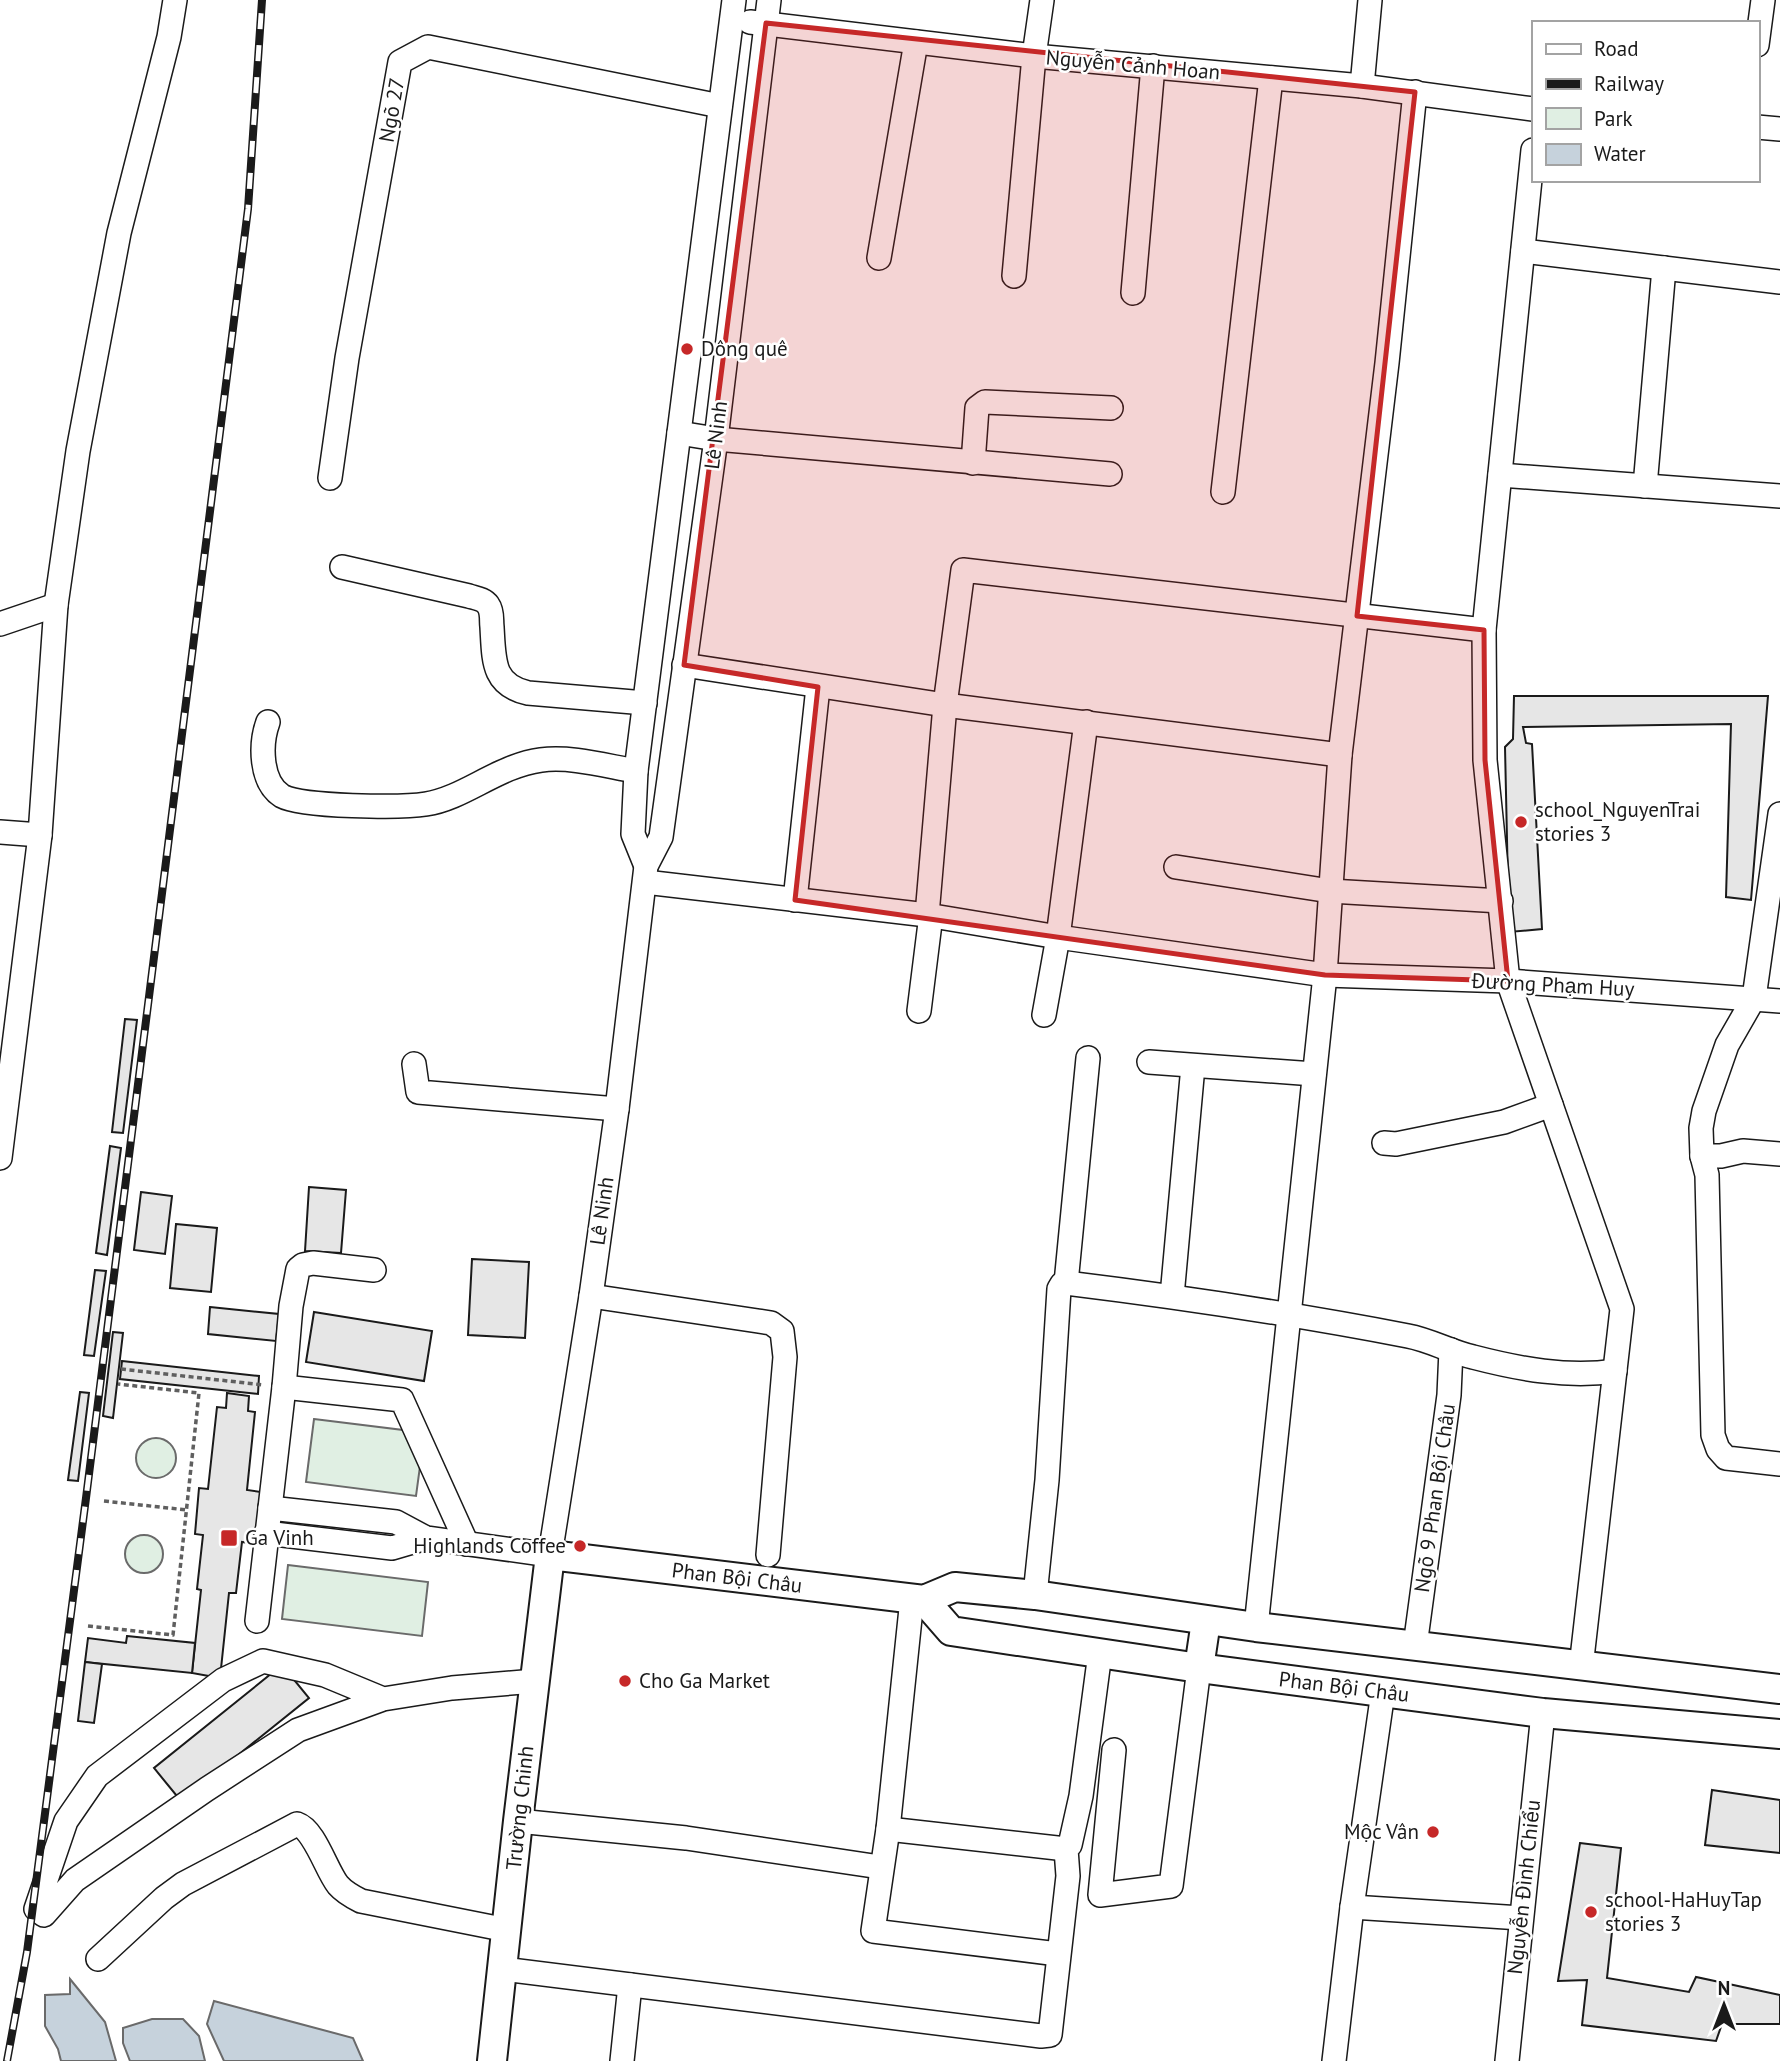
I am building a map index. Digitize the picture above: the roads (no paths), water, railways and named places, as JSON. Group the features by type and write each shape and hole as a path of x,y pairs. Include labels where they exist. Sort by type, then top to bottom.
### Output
{"main road":[{"name":"Phan Bội Châu","path":"550,1555 918,1600 955,1587 1035,1595 1256,1628 1780,1689"},
{"name":"Trường Chinh","path":"492,2061 550,1555"},
{"name":"Phan Bội Châu","path":"918,1600 951,1631 1199,1668 1543,1713 1780,1734"},
{"path":"1199,1668 1206,1621"},
{"path":"1695,1726 1700,1680"}],"street":[{"path":"0,1158 8,1024 40,835 57,605 78,451 119,233 169,37 174,0"},
{"name":"Lê Ninh","path":"550,1555 591,1296 645,874 661,837 716,439 769,0"},
{"path":"1014,276 1034,56 1042,0"},
{"path":"1362,86 1370,0"},
{"path":"1759,30 1763,0"},
{"name":"Lê Ninh","path":"645,874 633,834 636,771 733,10"},
{"name":"Nguyễn Cảnh Hoan","path":"733,10 766,23 916,42 1034,56 1362,86 1532,109"},
{"path":"879,258 916,42"},
{"name":"Ngõ 27","path":"330,478 347,358 400,62 428,47 720,106"},
{"path":"1133,293 1153,66"},
{"path":"1223,492 1271,78"},
{"path":"1256,1628 1325,975 1340,755 1415,92"},
{"path":"1759,127 1780,129"},
{"path":"1532,160 1484,629 1485,760 1508,981 1622,1309 1581,1667"},
{"path":"1523,251 1780,282"},
{"path":"1645,486 1664,268"},
{"path":"973,463 977,408 985,402 1111,408"},
{"path":"679,433 716,439 1110,474"},
{"path":"1500,475 1780,496"},
{"path":"342,567 485,602 490,607 492,616 498,674 507,686 515,690 528,694 645,703"},
{"path":"919,1011 930,923 927,915 945,705 963,570 1484,629"},
{"path":"0,624 57,605"},
{"path":"684,665 945,705 1340,755"},
{"path":"795,900 818,687"},
{"path":"268,722 264,740 267,774 271,784 282,795 293,800 356,805 426,804 509,768 542,760 566,760 636,771"},
{"path":"1044,1015 1059,937 1086,722"},
{"path":"1780,814 1754,998 1727,1045 1704,1111 1701,1128 1702,1156 1707,1175 1713,1435 1718,1449 1726,1458 1780,1464"},
{"path":"0,832 40,835"},
{"path":"1176,867 1331,891 1501,901"},
{"name":"Đường Phạm Huy","path":"645,874 795,900 927,915 1325,975 1508,981 1780,1001"},
{"path":"1066,1283 1088,1058"},
{"path":"1149,1062 1314,1074"},
{"path":"414,1064 418,1092 617,1109"},
{"path":"1172,1296 1193,1066"},
{"path":"1384,1143 1396,1144 1504,1122 1551,1105"},
{"path":"1702,1156 1721,1156 1743,1151 1780,1154"},
{"path":"257,1621 284,1387 290,1306 298,1269 313,1263 373,1270"},
{"path":"1035,1595 1047,1480 1059,1289 1062,1284 1172,1296 1289,1314 1412,1337 1472,1357 1552,1372 1587,1375 1615,1371"},
{"path":"591,1296 771,1323 782,1331 785,1357 768,1555"},
{"name":"Ngõ 9 Phan Bội Châu","path":"1415,1646 1448,1395 1451,1350"},
{"path":"284,1387 402,1400 467,1544"},
{"path":"270,1508 396,1522 426,1538 550,1555"},
{"path":"266,1533 393,1548 426,1538"},
{"path":"918,1600 873,1931 1058,1954"},
{"path":"503,1969 1050,2035 1068,1876 1066,1849 1070,1845 1082,1796 1100,1653"},
{"path":"383,1699 325,1675 262,1661 223,1680 97,1776 66,1821 48,1867 36,1909 44,1915 75,1880 207,1788 298,1730 383,1699 452,1688 535,1681"},
{"path":"1114,1750 1100,1895 1171,1886 1199,1668"},
{"path":"1334,2061 1352,1907 1383,1692"},
{"name":"Nguyễn Đình Chiểu","path":"1507,2061 1543,1713"},
{"path":"518,1822 697,1839 880,1867"},
{"path":"97,1959 183,1884 297,1824 307,1830 338,1885 348,1895 361,1901 507,1930"},
{"path":"888,1829 1066,1849"},
{"path":"1352,1907 1521,1918"},
{"path":"622,2061 630,1985"}],"water":[{"path":"70,1979 105,2022 116,2061 61,2061 58,2049 45,2026 45,1995 70,1994"},
{"path":"214,2001 353,2038 363,2061 224,2061 207,2024"},
{"path":"152,2019 183,2019 199,2036 205,2061 130,2061 123,2043 123,2028"}],"railway":[{"path":"7,2061 27,1952 248,209 262,0"}],"place":[{"name":"Dông quê","path":"687,349"},
{"name":"school_NguyenTrai stories 3","path":"1521,822"},
{"name":"Ga Vinh","path":"229,1538"},
{"name":"Highlands Coffee","path":"580,1546"},
{"name":"Cho Ga Market","path":"625,1681"},
{"name":"Mộc Vân","path":"1433,1832"},
{"name":"school-HaHuyTap stories 3","path":"1591,1912"}]}
